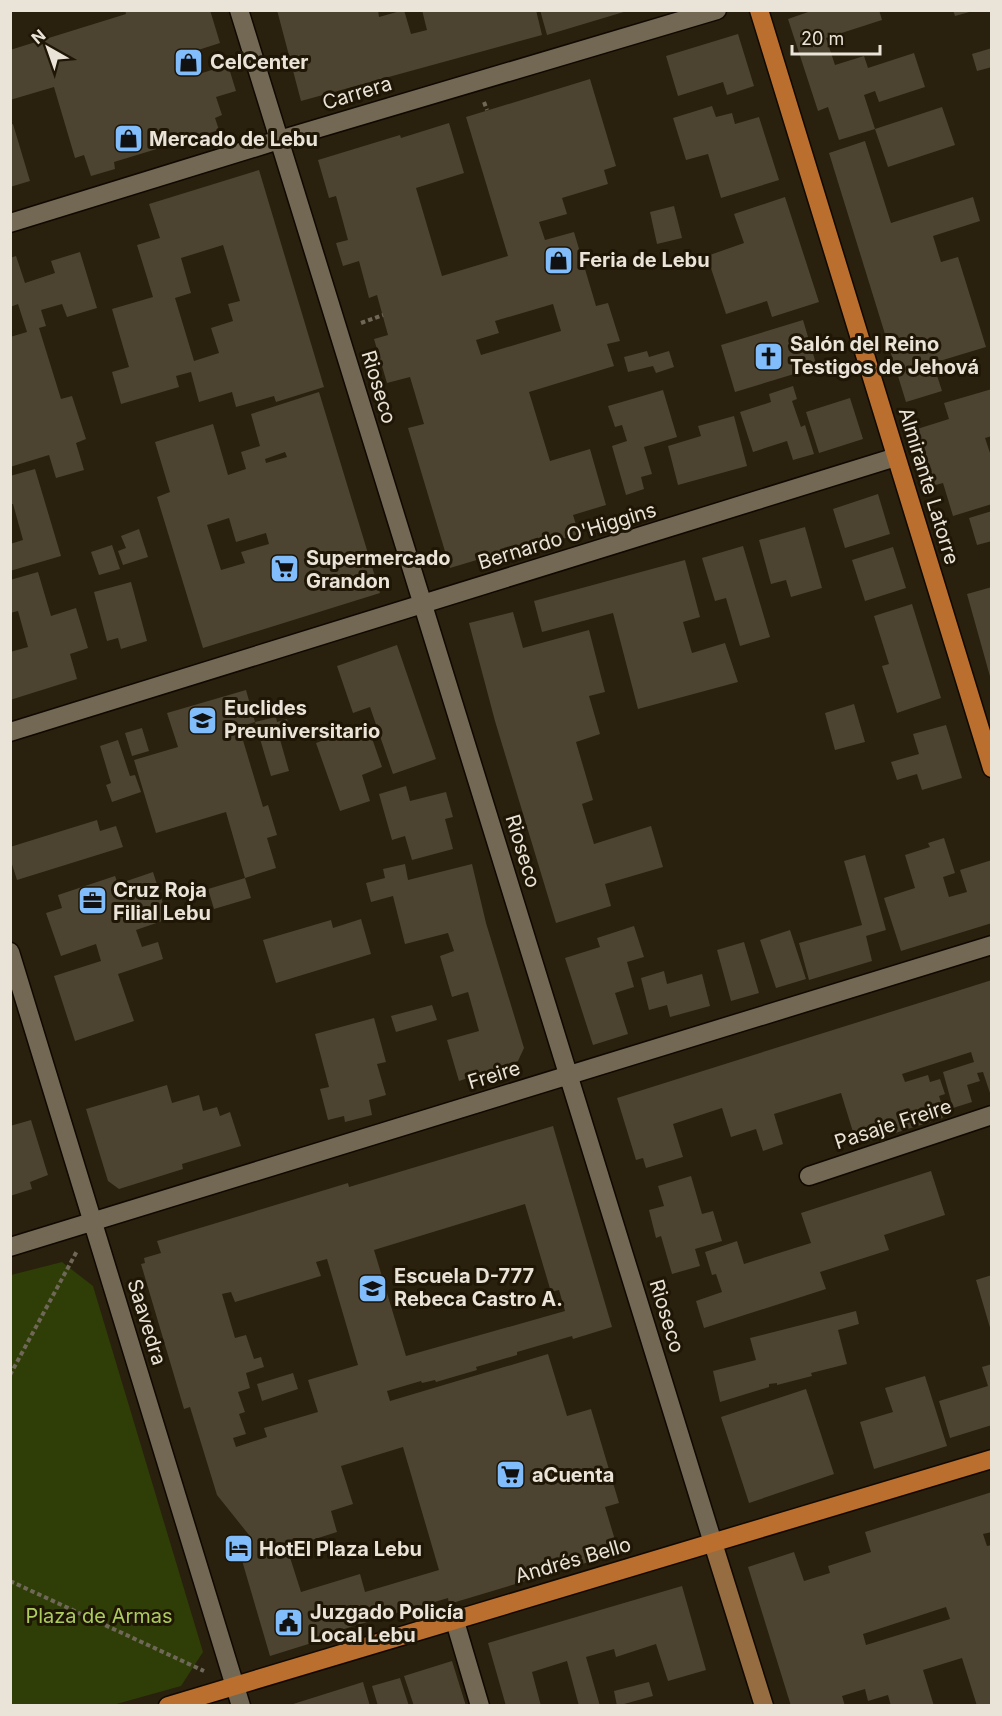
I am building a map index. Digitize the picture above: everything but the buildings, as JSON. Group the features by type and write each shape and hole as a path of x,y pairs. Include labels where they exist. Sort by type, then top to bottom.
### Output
{"main road":[{"name":"Almirante Latorre","path":"759,10 992,768"},
{"name":"Andrés Bello","path":"168,1706 454,1618 992,1459"},
{"name":"Rioseco","path":"714,1543 764,1706"}],"street":[{"name":"Rioseco","path":"239,10 714,1543"},
{"name":"Carrera","path":"10,223 279,140 717,10"},
{"name":"Bernardo O'Higgins","path":"10,732 896,458"},
{"name":"Freire","path":"10,1247 992,945"},
{"name":"Saavedra","path":"10,952 241,1706"},
{"name":"Pasaje Freire","path":"809,1176 992,1115"},
{"path":"454,1618 480,1706"}],"path":[{"path":"10,1375 93,1222"},
{"path":"10,1581 235,1685"}],"green space":[{"name":"Plaza de Armas","path":"62,1262 93,1286 203,1652 181,1686 113,1705 11,1705 11,1275"}],"place":[{"name":"CelCenter","path":"189,62"},
{"name":"Mercado de Lebu","path":"128,139"},
{"name":"Feria de Lebu","path":"558,260"},
{"name":"Salón del Reino Testigos de Jehová","path":"769,356"},
{"name":"Supermercado Grandon","path":"285,569"},
{"name":"Euclides Preuniversitario","path":"203,720"},
{"name":"Cruz Roja Filial Lebu","path":"92,901"},
{"name":"Escuela D-777 Rebeca Castro A.","path":"373,1288"},
{"name":"aCuenta","path":"511,1475"},
{"name":"HotEl Plaza Lebu","path":"238,1549"},
{"name":"Juzgado Policía Local Lebu","path":"289,1623"}]}
